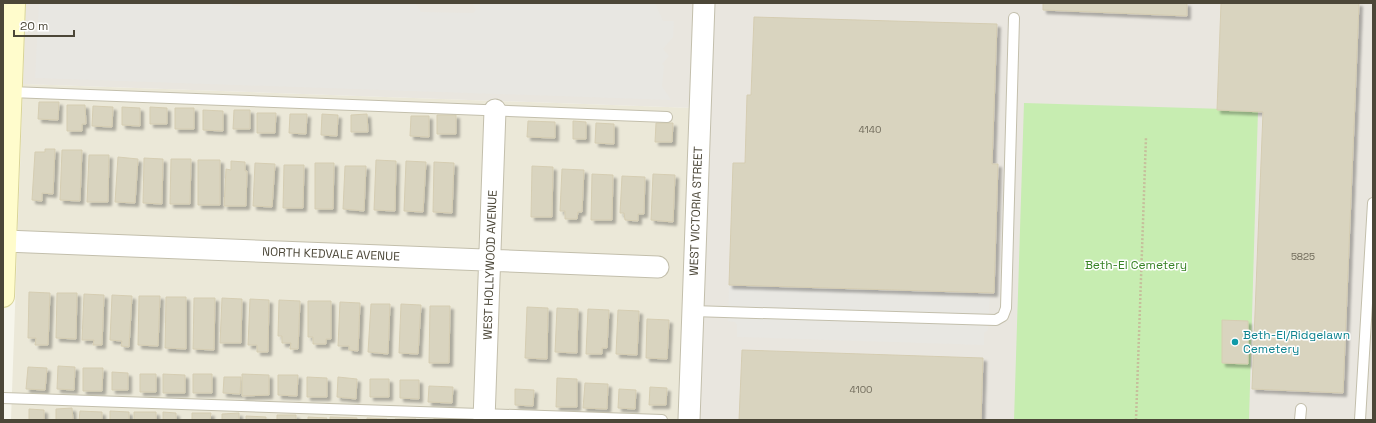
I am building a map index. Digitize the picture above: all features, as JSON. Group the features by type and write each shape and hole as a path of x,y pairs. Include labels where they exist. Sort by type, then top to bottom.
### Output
{"street":[{"path":"3,296 14,3"},
{"name":"WEST VICTORIA STREET","path":"689,420 704,3"},
{"name":"WEST HOLLYWOOD AVENUE","path":"484,417 495,110"},
{"name":"NORTH KEDVALE AVENUE","path":"5,241 658,267"}],"lane":[{"path":"692,311 996,320 1003,316 1006,308 1014,18"},
{"path":"10,92 667,117"},
{"path":"1360,420 1373,203"},
{"path":"3,398 484,417 662,420"},
{"path":"1300,420 1301,409"}],"path":[{"path":"1136,420 1146,137"}],"shaded area":[{"path":"26,3 1373,3 1373,420 685,420 694,108 23,84"},
{"path":"39,3 188,3 190,5 211,5 213,3 231,3 233,6 259,7 263,3 415,3 421,12 473,13 476,10 472,3 655,3 663,21 674,21 673,37 663,49 669,56 662,64 664,66 662,86 671,100 35,78"},
{"path":"23,84 695,108 685,420 11,420"},
{"path":"729,285 990,293 988,330 984,333 984,345 737,337 737,325 735,322 728,321"}],"green space":[{"name":"Beth-El Cemetery","path":"1024,103 1258,110 1249,420 1014,420"}],"building":[{"path":"1043,3 1187,3 1187,16 1043,10"},
{"path":"1221,3 1359,3 1343,393 1252,389 1263,112 1217,110"},
{"path":"754,17 997,24 992,164 998,164 994,293 729,285 733,163 745,163 747,95 751,95"},
{"path":"39,102 59,102 58,120 38,119"},
{"path":"67,105 85,105 86,124 82,124 82,131 67,131"},
{"path":"93,106 113,107 112,127 92,126"},
{"path":"122,107 140,108 140,126 122,125"},
{"path":"150,107 167,108 167,124 150,124"},
{"path":"175,108 194,108 194,129 175,129"},
{"path":"203,110 223,111 223,131 203,130"},
{"path":"234,110 250,110 250,129 233,129"},
{"path":"257,113 276,113 275,133 257,133"},
{"path":"290,114 307,114 306,134 289,133"},
{"path":"322,114 338,115 337,136 321,135"},
{"path":"367,114 368,132 351,132 351,115"},
{"path":"437,115 456,115 456,134 437,134"},
{"path":"411,116 429,116 429,137 410,136"},
{"path":"528,121 555,122 555,138 527,137"},
{"path":"573,121 586,122 586,139 573,139"},
{"path":"596,123 614,124 614,144 595,143"},
{"path":"656,123 673,123 672,142 655,142"},
{"path":"45,149 55,149 53,194 42,193 42,201 32,200 35,152 45,152"},
{"path":"62,150 82,150 80,201 60,200"},
{"path":"89,155 109,155 108,202 87,202"},
{"path":"118,157 138,159 135,203 115,202"},
{"path":"144,158 163,159 162,204 143,203"},
{"path":"171,159 191,159 190,204 170,204"},
{"path":"198,160 220,160 220,205 198,205"},
{"path":"376,160 396,161 395,211 374,210"},
{"path":"231,161 245,162 245,171 247,171 246,206 224,206 226,169 231,170"},
{"path":"406,161 426,162 423,212 404,211"},
{"path":"434,162 454,163 452,213 433,212"},
{"path":"255,163 275,164 272,207 253,206"},
{"path":"315,163 334,163 333,209 315,209"},
{"path":"284,165 304,165 303,208 283,208"},
{"path":"345,166 366,166 364,211 343,209"},
{"path":"532,166 553,167 552,217 531,217"},
{"path":"562,169 584,170 582,212 578,212 577,219 565,219 565,211 560,211"},
{"path":"592,174 613,175 612,220 591,220"},
{"path":"653,174 675,175 673,222 651,220"},
{"path":"622,176 645,177 644,214 638,214 638,221 625,220 624,213 620,213"},
{"path":"29,292 50,293 48,345 35,345 36,338 28,338"},
{"path":"57,293 77,293 76,339 56,338"},
{"path":"84,294 104,295 102,345 93,345 94,340 82,340"},
{"path":"112,295 132,296 129,347 121,346 122,341 110,340"},
{"path":"139,296 160,296 158,346 138,345"},
{"path":"166,297 186,297 186,349 165,348"},
{"path":"194,298 215,298 214,350 193,349"},
{"path":"222,298 242,299 241,343 220,343"},
{"path":"250,299 269,300 268,352 257,352 257,345 248,345"},
{"path":"279,300 300,301 298,349 290,349 291,343 282,343 282,336 278,336"},
{"path":"308,301 331,301 331,339 326,339 326,344 313,344 313,337 308,337"},
{"path":"340,302 360,303 358,351 349,350 349,346 338,346"},
{"path":"371,304 390,304 388,354 368,352"},
{"path":"401,304 421,305 418,354 399,353"},
{"path":"430,306 450,306 449,363 429,363"},
{"path":"527,307 548,308 547,359 525,358"},
{"path":"557,308 578,309 577,353 555,352"},
{"path":"588,309 609,310 607,348 602,348 602,354 586,354"},
{"path":"618,310 639,311 637,355 616,354"},
{"path":"647,319 669,320 667,359 646,358"},
{"name":"Beth-El/Ridgelawn Cemetery","path":"1222,320 1248,321 1248,364 1222,363"},
{"path":"742,350 983,358 981,420 739,420"},
{"path":"58,366 75,367 74,390 57,389"},
{"path":"28,367 47,368 45,390 26,389"},
{"path":"83,368 103,368 102,391 83,391"},
{"path":"112,372 128,373 128,390 112,390"},
{"path":"140,374 156,374 156,392 140,392"},
{"path":"163,374 185,375 185,393 163,393"},
{"path":"193,374 212,374 212,393 193,393"},
{"path":"242,374 269,375 269,395 242,396"},
{"path":"278,375 298,375 297,396 278,395"},
{"path":"224,377 241,377 240,394 223,393"},
{"path":"307,377 327,378 327,397 307,397"},
{"path":"338,377 357,379 356,399 337,397"},
{"path":"557,378 577,379 577,407 556,407"},
{"path":"370,379 389,379 389,397 370,397"},
{"path":"400,380 419,380 419,399 400,398"},
{"path":"585,383 608,384 607,409 583,408"},
{"path":"429,386 453,387 452,403 428,402"},
{"path":"650,387 667,388 666,405 649,405"},
{"path":"515,389 534,390 533,406 515,405"},
{"path":"619,389 636,390 635,409 618,408"},
{"path":"72,408 73,420 56,420 56,409"},
{"path":"29,409 44,410 44,420 29,420"},
{"path":"80,411 102,412 102,420 79,420"},
{"path":"110,411 129,412 129,420 110,420"},
{"path":"134,412 156,412 156,420 134,420"},
{"path":"163,412 176,413 176,420 163,420"},
{"path":"192,413 211,413 210,420 192,420"},
{"path":"239,413 239,420 222,420 222,414"},
{"path":"277,415 296,415 296,420 277,420"},
{"path":"246,416 266,417 266,420 246,420"},
{"path":"308,417 327,418 326,420 308,420"},
{"path":"330,417 357,418 357,420 330,420"},
{"path":"367,418 387,419 387,420 367,420"},
{"path":"434,418 453,419 453,420 434,420"},
{"path":"416,419 416,420 395,420"}],"place":[{"name":"Beth-El/Ridgelawn Cemetery","path":"1235,342"}]}
